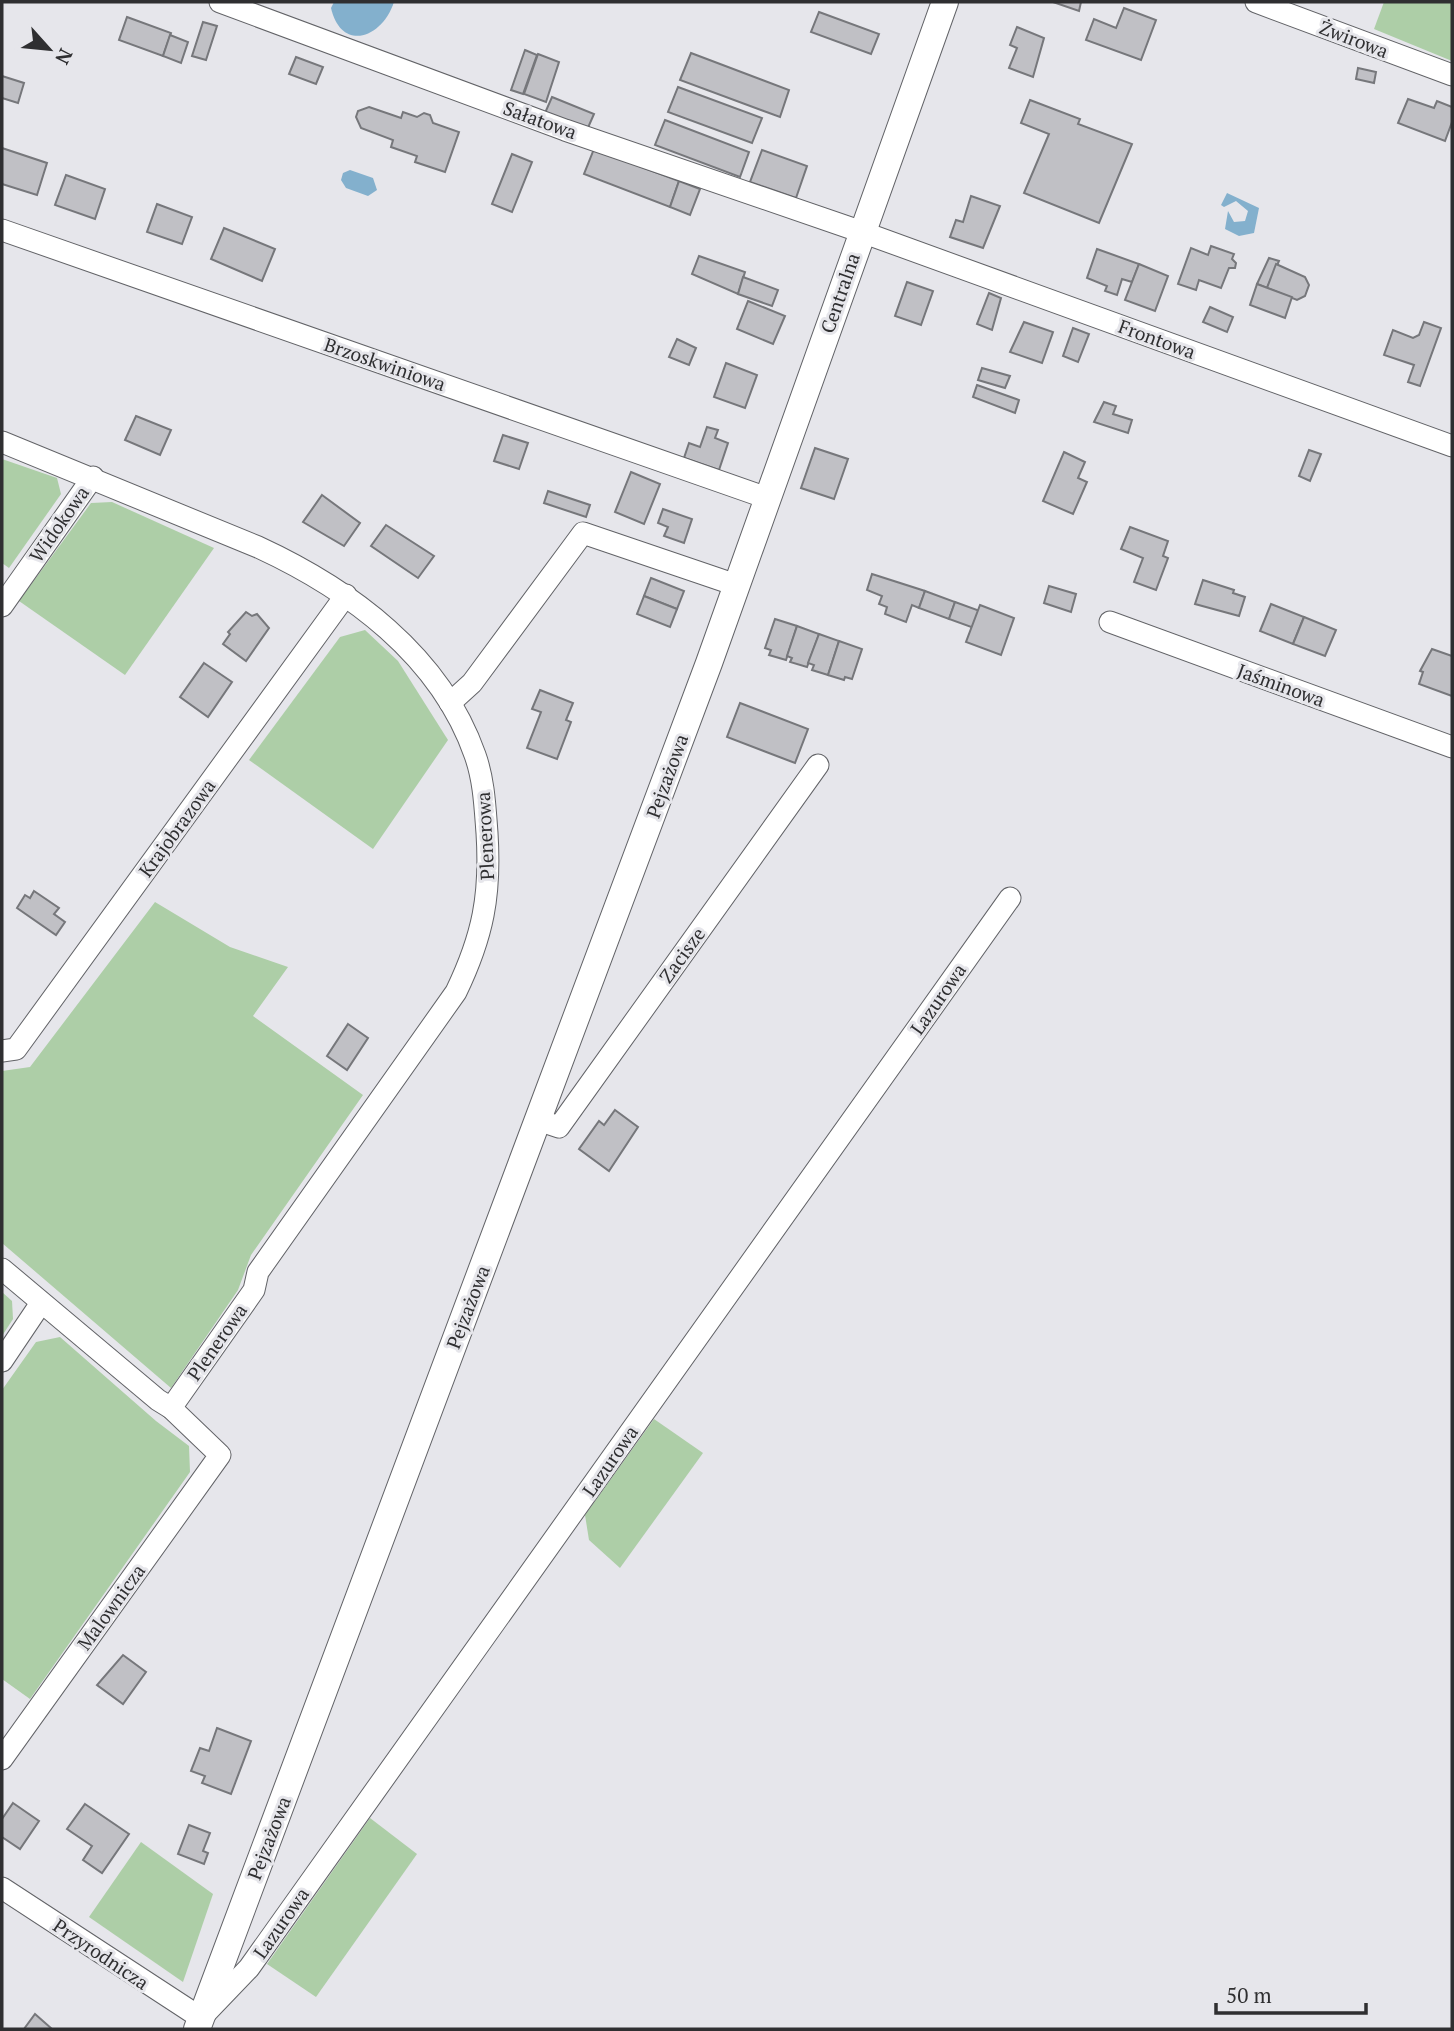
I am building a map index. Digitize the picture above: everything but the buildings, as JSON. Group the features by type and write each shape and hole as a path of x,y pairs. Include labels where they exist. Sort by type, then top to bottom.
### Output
{"street":[{"name":"Sałatowa","path":"220,2 565,130 862,232"},
{"name":"Centralna","path":"736,584 945,2"},
{"name":"Żwirowa","path":"1256,2 1452,75"},
{"name":"Brzoskwiniowa","path":"2,230 767,498"},
{"name":"Frontowa","path":"862,232 1452,446"},
{"name":"Plenerowa","path":"2,442 93,477 295,564 346,595 407,646 450,703 475,754 484,790 488,890 484,924 474,955 456,992 258,1272 254,1290 171,1408"},
{"name":"Widokowa","path":"2,606 93,477"},
{"path":"450,703 472,683 583,533 736,584"},
{"name":"Pejzażowa","path":"199,2024 736,584"},
{"name":"Krajobrazowa","path":"2,1051 16,1049 346,595"},
{"name":"Jaśminowa","path":"1110,622 1452,747"},
{"name":"Zacisze","path":"538,1120 559,1127 818,765"},
{"name":"Lazurowa","path":"199,2024 249,1968 1010,898"},
{"path":"2,1269 171,1408"},
{"path":"2,1361 41,1303"},
{"name":"Malownicza","path":"2,1759 220,1455 171,1408"},
{"name":"Przyrodnicza","path":"2,1888 199,2024"}],"green space":[{"path":"1384,2 1452,2 1452,61 1374,29"},
{"path":"2,459 57,478 61,494 9,568 2,563"},
{"path":"112,502 214,548 125,675 19,601 91,503"},
{"path":"365,630 398,661 448,740 373,849 249,760 340,637"},
{"path":"155,902 230,947 288,967 253,1016 363,1095 251,1255 238,1290 171,1388 2,1243 2,1071 30,1067"},
{"path":"2,1292 12,1301 13,1319 2,1336"},
{"path":"60,1337 156,1421 189,1446 190,1472 30,1699 2,1679 2,1390 36,1342"},
{"path":"654,1419 703,1453 620,1568 589,1540 585,1515"},
{"path":"370,1818 417,1854 316,1997 267,1964"},
{"path":"141,1842 213,1894 183,1982 89,1917"}],"water":[{"path":"334,2 394,2 380,25 371,32 352,35 343,31 336,22 331,8"},
{"path":"350,170 373,178 377,190 368,196 346,188 341,180 343,173"},
{"path":"1227,193 1259,208 1254,233 1239,236 1225,229 1228,211 1234,222 1245,221 1248,211 1236,201 1224,207 1221,205"}]}
